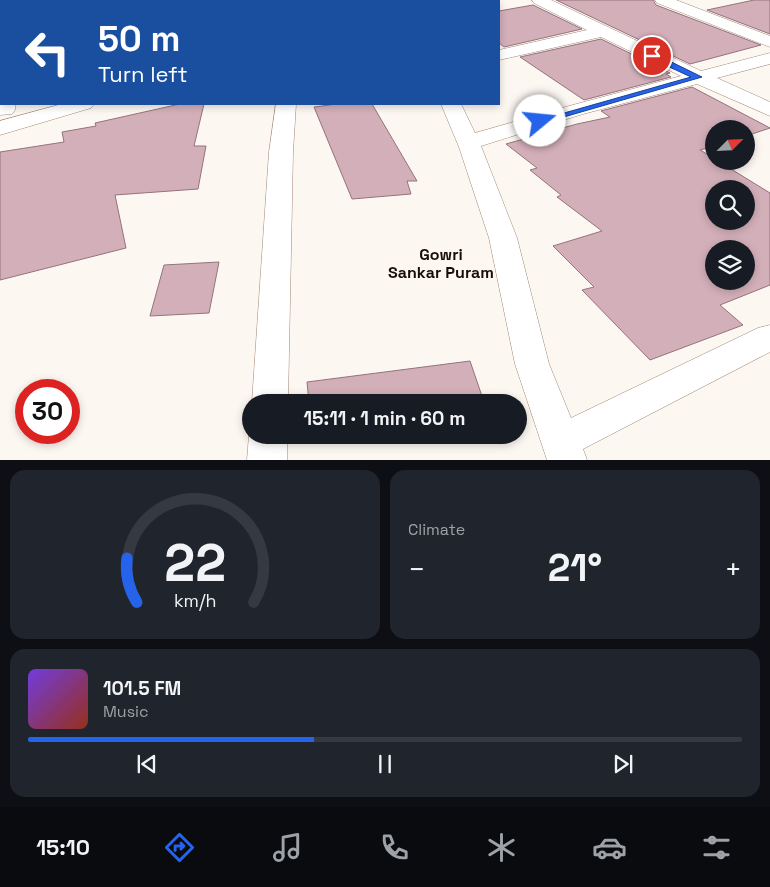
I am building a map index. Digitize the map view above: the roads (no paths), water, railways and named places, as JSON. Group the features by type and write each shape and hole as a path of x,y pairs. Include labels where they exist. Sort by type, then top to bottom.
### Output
{"main road":[{"path":"539,0 770,110"},
{"path":"662,0 770,42"},
{"path":"500,56 605,31"},
{"path":"467,143 576,110 770,58"},
{"path":"2,113 24,105"},
{"path":"2,113 75,105"},
{"path":"270,394 281,152 286,105"},
{"path":"451,105 503,238 532,364 564,451 770,337"},
{"path":"267,460 268,444"}],"district":[{"name":"Gowri Sankar Puram","path":"441,263"}]}
